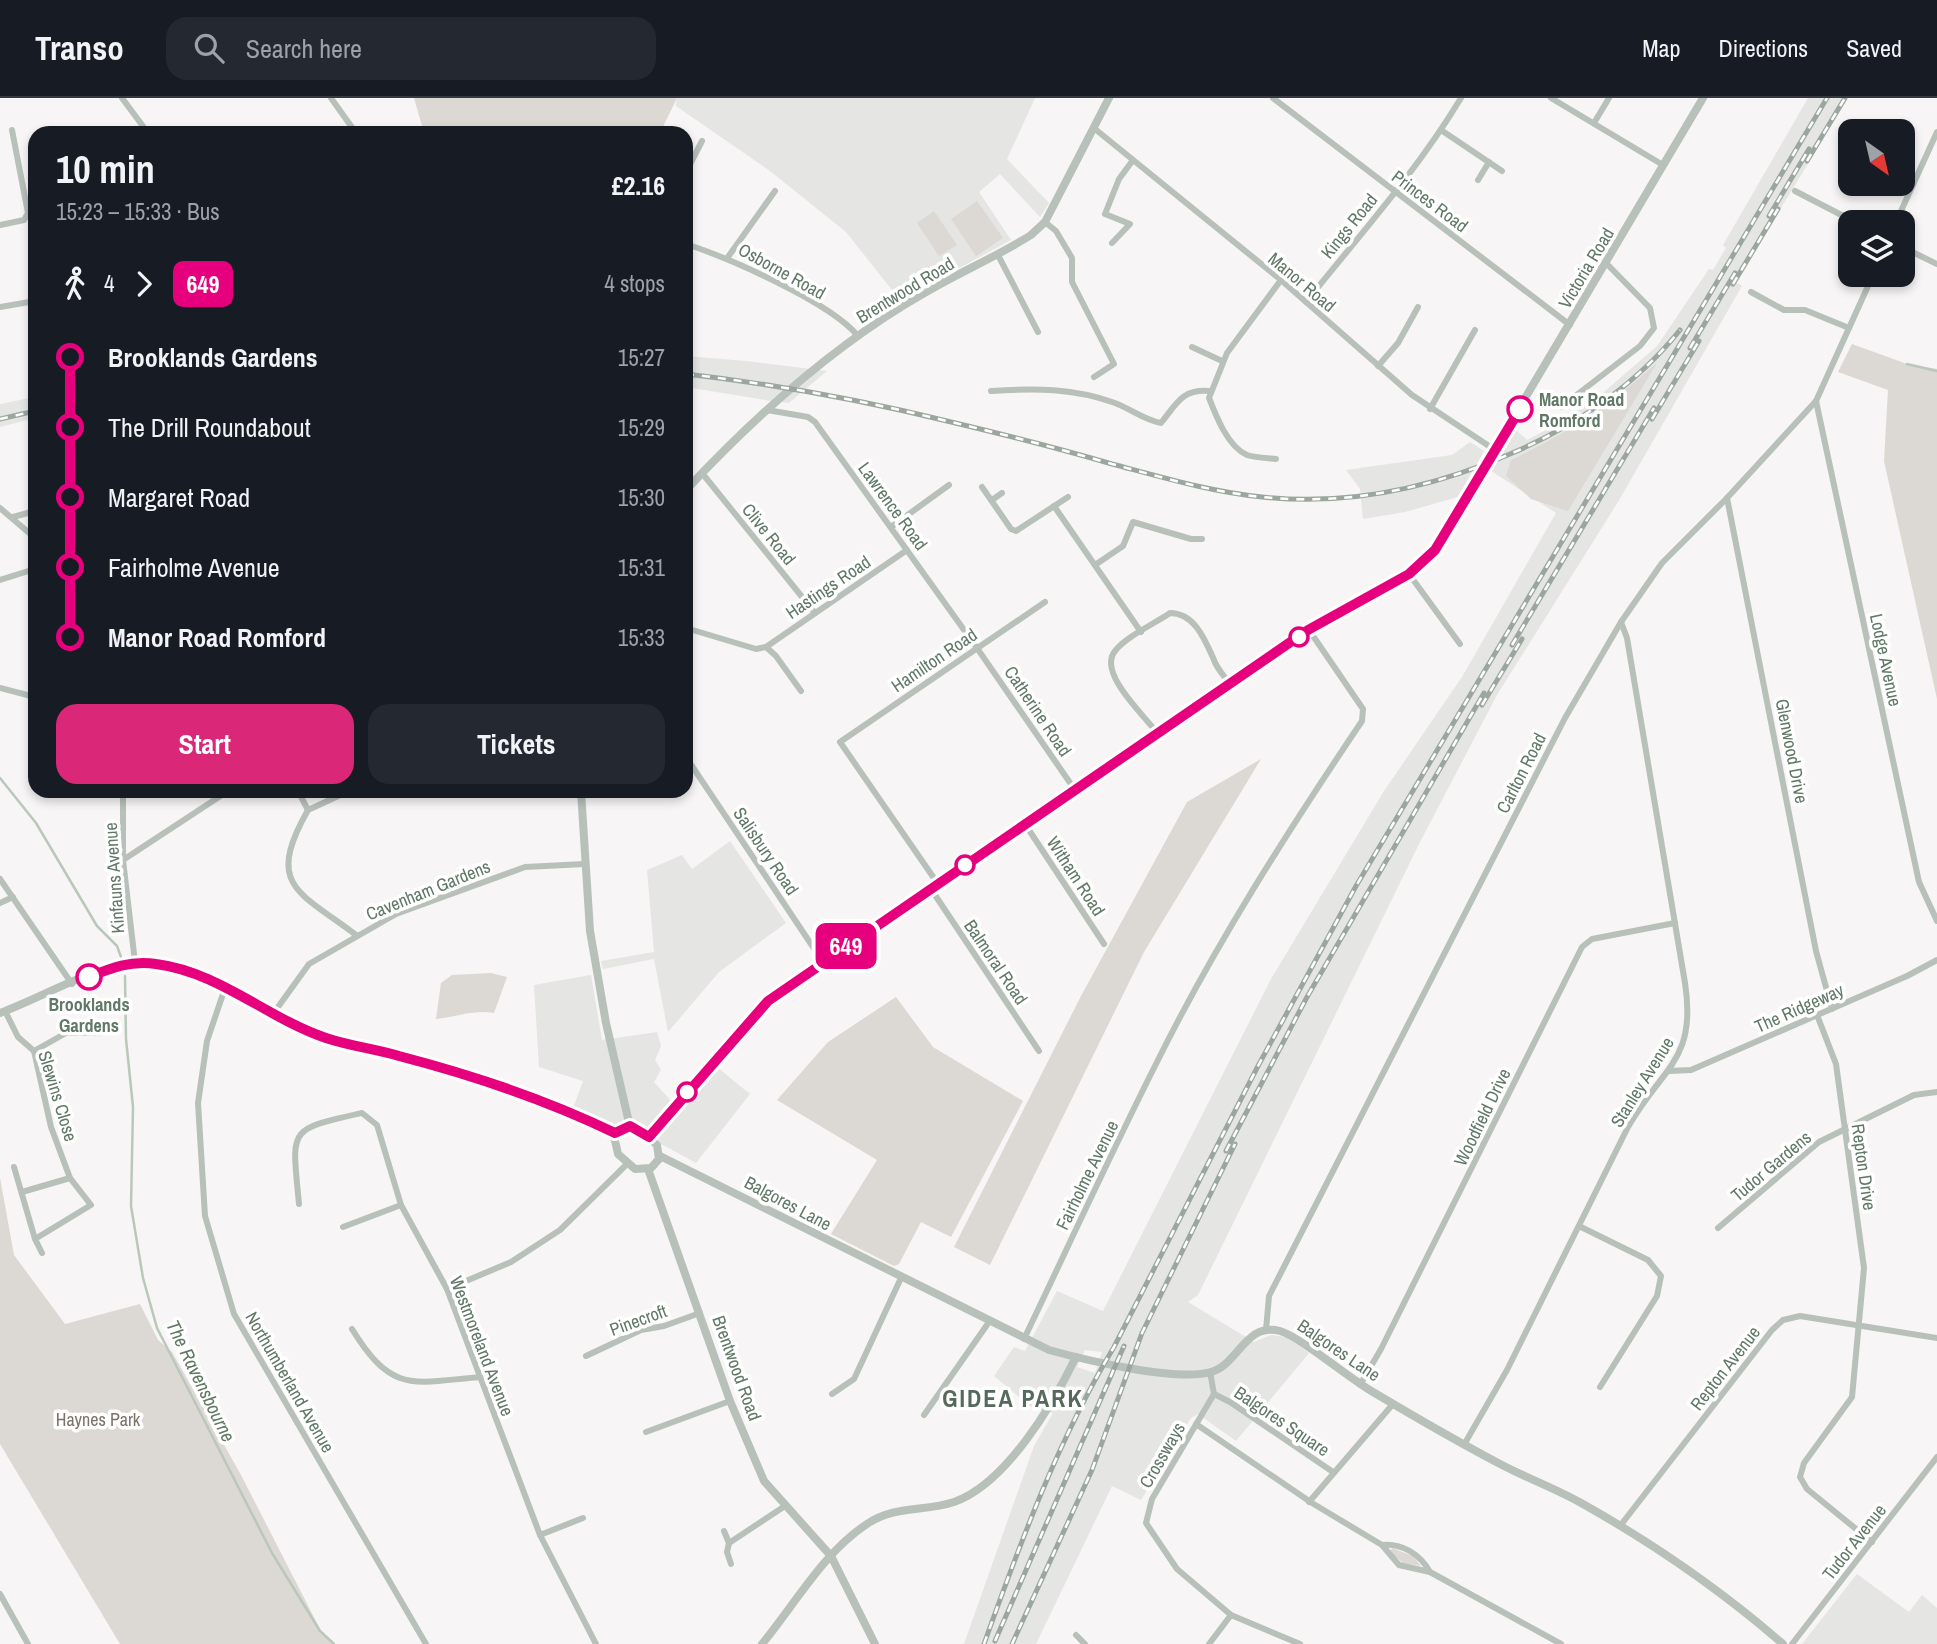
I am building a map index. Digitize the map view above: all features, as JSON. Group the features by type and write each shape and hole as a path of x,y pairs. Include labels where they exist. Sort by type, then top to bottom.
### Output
{"street":[{"path":"122,98 143,126"},
{"path":"331,98 351,126"},
{"name":"Brentwood Road","path":"693,483 767,410 858,336 928,290 1031,235 1045,222 1109,98"},
{"name":"Princes Road","path":"1273,98 1570,325"},
{"name":"Kings Road","path":"1306,302 1395,192 1461,98"},
{"path":"1553,98 1663,166"},
{"path":"1594,123 1609,98"},
{"name":"Victoria Road","path":"649,1137 768,1001 1308,630 1409,574 1435,550 1703,98"},
{"name":"Manor Road","path":"1095,129 1306,302 1430,409 1494,452"},
{"path":"0,225 24,220 28,213 12,130"},
{"path":"1441,130 1502,171"},
{"path":"1901,210 1937,132"},
{"path":"693,153 702,141"},
{"path":"1112,243 1130,224 1105,214 1119,179 1133,160"},
{"path":"1478,180 1489,162"},
{"path":"728,257 775,191"},
{"path":"1795,191 1838,213"},
{"path":"1045,222 1056,231 1072,258 1072,282 1114,364 1094,377"},
{"name":"Osborne Road","path":"693,246 728,257 810,302 858,336"},
{"path":"1915,253 1937,264"},
{"path":"998,255 1038,332"},
{"path":"1561,407 1640,346 1654,328 1650,308 1607,264"},
{"path":"1276,459 1249,456 1239,450 1216,418 1209,391 1222,361 1255,311 1280,281"},
{"name":"Carlton Road","path":"1266,1330 1265,1316 1272,1289 1564,719 1621,622 1662,562 1727,498 1815,401 1868,287"},
{"path":"1751,292 1784,310 1805,310 1849,328"},
{"path":"0,307 28,302"},
{"path":"1378,366 1398,342 1418,307"},
{"path":"1430,409 1475,330"},
{"path":"1192,347 1222,361"},
{"path":"990,391 1038,388 1079,393 1117,404 1161,423 1185,395 1193,390 1209,391"},
{"name":"Lodge Avenue","path":"1815,401 1919,882 1937,921"},
{"name":"Lawrence Road","path":"767,410 808,417 815,422 977,648"},
{"name":"Clive Road","path":"702,473 815,613"},
{"path":"891,527 949,485"},
{"path":"982,487 1011,529 1016,531 1068,497"},
{"path":"992,500 1002,493"},
{"name":"Glenwood Drive","path":"1727,498 1816,951 1832,1009"},
{"path":"1054,506 1142,632"},
{"path":"0,508 28,531"},
{"path":"13,517 28,512"},
{"path":"1095,565 1123,546 1133,522 1191,539 1202,539"},
{"name":"Hastings Road","path":"766,647 907,550"},
{"path":"0,580 28,571"},
{"path":"1409,574 1460,644"},
{"name":"Hamilton Road","path":"840,742 1045,602"},
{"path":"1158,734 1112,674 1110,661 1115,650 1170,613 1189,617 1212,649 1214,660 1230,684"},
{"name":"Stanley Avenue","path":"1465,1443 1507,1370 1639,1108 1669,1071 1685,1041 1689,1017 1675,923 1631,660 1621,622"},
{"path":"693,630 757,649 766,647 776,656 801,691"},
{"name":"Fairholme Avenue","path":"1024,1340 1158,1060 1218,949 1299,814 1362,720 1363,709 1308,630"},
{"name":"Catherine Road","path":"977,648 1074,790"},
{"path":"0,688 28,695"},
{"name":"Balmoral Road","path":"840,742 1039,1051"},
{"name":"Salisbury Road","path":"693,767 823,962"},
{"name":"Kinfauns Avenue","path":"123,798 123,860 135,962"},
{"path":"123,860 218,798"},
{"path":"302,798 308,810"},
{"path":"334,798 308,810 286,864 288,875 301,893 356,935"},
{"path":"581,798 584,864 596,970 630,1126 657,1145 660,1156 655,1166 648,1170 635,1169 627,1164 614,1147 615,1133"},
{"name":"Witham Road","path":"1025,824 1104,944"},
{"name":"Cavenham Gardens","path":"273,1014 309,964 396,914 525,867 584,864"},
{"path":"0,879 72,984"},
{"path":"0,903 13,897"},
{"name":"Woodfield Drive","path":"1360,1385 1381,1349 1582,947 1592,939 1675,923"},
{"name":"The Ridgeway","path":"1669,1071 1690,1070 1937,960"},
{"path":"3,1012 116,966 135,962 179,968 325,1038 411,1059 534,1099 615,1133 630,1126"},
{"name":"Northumberland Avenue","path":"225,988 207,1041 198,1103 205,1216 234,1314 426,1644"},
{"name":"Slewins Close","path":"3,1012 18,1037 34,1051 51,1127 70,1178 91,1205 35,1239"},
{"name":"Repton Drive","path":"1817,1015 1835,1059 1864,1268 1852,1397 1804,1463 1800,1478 1807,1489 1872,1542"},
{"path":"34,1051 66,1033 109,1032"},
{"name":"Tudor Gardens","path":"1718,1228 1819,1142 1914,1095 1937,1092"},
{"name":"Westmoreland Avenue","path":"299,1204 294,1144 300,1131 312,1124 362,1113 377,1125 401,1205 447,1289 540,1535 596,1644"},
{"name":"Balgores Lane","path":"660,1156 1024,1340 1100,1362 1181,1374 1210,1373"},
{"path":"447,1289 511,1262 560,1230 627,1164"},
{"path":"14,1167 35,1239 43,1253"},
{"name":"Brentwood Road","path":"648,1170 730,1401 764,1480 831,1556 875,1644"},
{"path":"22,1192 70,1178"},
{"path":"343,1227 401,1205"},
{"path":"1579,1226 1648,1260 1661,1276 1657,1296 1600,1387"},
{"path":"831,1394 854,1379 901,1278"},
{"name":"Pinecroft","path":"586,1356 641,1330 700,1313"},
{"name":"Repton Avenue","path":"1620,1526 1778,1324 1800,1316 1937,1338"},
{"path":"924,1415 989,1322"},
{"path":"352,1329 382,1370 411,1383 480,1377"},
{"path":"1214,1394 1210,1373 1227,1362 1246,1340 1266,1330"},
{"name":"Balgores Lane","path":"1266,1330 1286,1333 1360,1385 1620,1526 1711,1587 1780,1643"},
{"path":"762,1644 831,1556 879,1516 898,1509 953,1502 984,1484 1044,1415 1076,1357"},
{"name":"Crossways","path":"1214,1394 1152,1499 1145,1514 1146,1522 1177,1569 1231,1615 1300,1644"},
{"name":"Balgores Square","path":"1214,1394 1334,1472"},
{"path":"646,1432 730,1401"},
{"path":"1309,1502 1393,1404"},
{"path":"1196,1424 1309,1502 1382,1545 1399,1565 1430,1572 1561,1644"},
{"name":"Tudor Avenue","path":"1792,1644 1937,1457"},
{"path":"732,1564 727,1552 730,1543 785,1506"},
{"path":"540,1535 583,1518"},
{"path":"724,1531 730,1543"},
{"path":"1382,1545 1390,1544 1410,1551 1425,1563 1430,1572"},
{"path":"0,1594 28,1644"},
{"path":"1209,1644 1231,1615"},
{"path":"1076,1635 1085,1644"}],"shaded area":[{"path":"677,98 1035,98 1007,159 1049,203 1040,217 1000,174 979,192 1011,240 900,300 846,232 770,171 676,106"},
{"path":"1808,98 1848,98 1736,282 1742,286 1618,502 1497,695 1419,844 1198,1295 1188,1302 1254,1342 1271,1335 1287,1337 1309,1353 1236,1441 1198,1414 1191,1418 1141,1500 1112,1486 1036,1644 964,1644 1034,1446 1053,1413 1031,1407 994,1376 1014,1347 1025,1351 1057,1291 1103,1311 1271,979 1384,791 1462,677 1556,513 1491,471 1516,430 1527,440 1561,422 1604,392 1657,346 1709,269 1713,270 1726,248 1723,245","holes":["1085,1350 1102,1352 1095,1373 1077,1367"]},
{"path":"693,357 827,371 789,403 693,388"},
{"path":"28,398 28,420 0,427 0,404"},
{"path":"1470,442 1484,451 1458,497 1405,512 1363,519 1360,489 1346,470 1452,455"},
{"path":"730,841 786,923 719,972 668,1032 654,959 603,969 601,961 654,952 647,870 682,855 692,869"},
{"path":"591,975 602,1040 657,1032 661,1046 655,1060 661,1070 654,1082 680,1111 718,1068 750,1094 696,1163 630,1127 615,1133 571,1114 583,1081 539,1067 534,985"},
{"path":"1857,1574 1909,1612 1922,1595 1937,1608 1937,1644 1802,1644"}],"green space":[{"path":"414,98 677,98 663,126 422,126"},
{"path":"977,201 1003,238 976,256 951,219"},
{"path":"934,211 957,245 939,256 917,223"},
{"path":"1852,344 1907,364 1937,369 1937,699 1884,461 1888,390 1838,372"},
{"path":"1657,363 1568,511 1531,499 1506,476 1511,460 1588,417"},
{"path":"1261,759 1144,952 990,1265 954,1247 1081,996 1187,802"},
{"path":"491,973 507,977 494,1013 472,1013 436,1019 441,983 452,975"},
{"path":"896,997 933,1047 1023,1101 951,1237 921,1222 899,1264 894,1266 831,1234 877,1160 777,1100 828,1042"},
{"name":"Haynes Park","path":"0,1178 14,1255 65,1324 140,1304 158,1340 172,1352 241,1475 321,1631 333,1644 120,1644 0,1444"},
{"path":"1392,1548 1413,1556 1421,1566 1403,1563 1390,1552"}],"waterway":[{"path":"1907,364 1937,371"},
{"name":"The Ravensbourne","path":"0,778 36,823 97,926 117,946 121,957"},
{"name":"The Ravensbourne","path":"125,976 126,1039 133,1107 131,1206 143,1278 157,1328 272,1553 320,1631 334,1644"}],"railway":[{"path":"984,1644 1027,1529 1075,1418 1258,1066 1356,886 1827,98"},
{"path":"1807,161 1845,98"},
{"path":"1769,216 1809,149"},
{"path":"1733,284 1778,209"},
{"path":"1690,348 1735,273"},
{"path":"693,375 882,406 1224,492 1262,497 1326,499 1389,492 1420,485 1480,466 1534,443 1580,417 1624,386 1644,369 1680,330"},
{"path":"1652,419 1699,341"},
{"path":"1512,645 1654,408"},
{"path":"0,419 28,413"},
{"path":"1482,705 1522,639"},
{"path":"1226,1151 1307,997 1484,693"},
{"path":"1012,1644 1092,1470 1142,1333 1235,1144"},
{"path":"995,1641 1124,1346"}],"bus line":[{"name":"649","path":"89,977 129,963 144,962 179,968 213,981 298,1027 325,1038 453,1072 534,1099 615,1133 630,1126 649,1137 768,1001 1308,630 1409,574 1435,550 1520,409"}],"place":[{"name":"Manor Road Romford","path":"1520,409"},
{"name":"Brooklands Gardens","path":"89,977"}],"district":[{"name":"GIDEA PARK","path":"1013,1398"}]}
